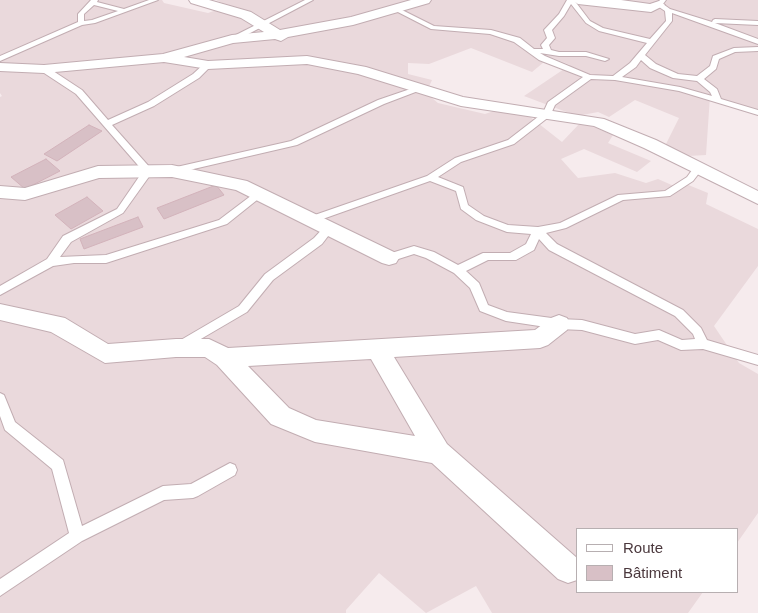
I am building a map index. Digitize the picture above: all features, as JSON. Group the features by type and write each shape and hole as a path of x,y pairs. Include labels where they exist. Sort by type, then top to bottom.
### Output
{"street":[{"path":"195,0 246,15 297,45 306,60"},
{"path":"376,0 394,8"},
{"path":"0,67 44,69 164,58 232,39 276,34 353,21 425,0"},
{"path":"578,0 651,8 663,5"},
{"path":"164,58 208,66 255,64 295,59 306,60 361,70 461,102 598,122 758,198"},
{"path":"0,192 25,194 98,172 172,171 241,185 390,258"},
{"path":"0,312 57,324 105,354 176,348 208,348 225,358 280,416 315,431 438,452"},
{"path":"225,358 540,339 559,324"},
{"path":"378,350 438,452 568,569"}],"lane":[{"path":"0,59 82,23 93,22 154,0"},
{"path":"232,39 310,0"},
{"path":"548,51 546,45 551,38 548,30 562,15 570,0 588,22 601,30 652,42"},
{"path":"82,23 81,14 94,1 126,10"},
{"path":"615,78 633,66 669,21 663,5"},
{"path":"663,5 758,42"},
{"path":"394,8 434,28 491,32 517,40 542,58 589,77 615,78 680,89 758,113"},
{"path":"700,20 758,23"},
{"path":"699,79 713,67 716,58 734,50 758,49"},
{"path":"533,52 548,51 559,54 586,54 605,59"},
{"path":"641,56 653,66 676,76 699,79 714,91 718,100"},
{"path":"107,124 151,104 196,76 208,66"},
{"path":"44,69 79,92 148,171 120,211 67,239 51,262"},
{"path":"176,348 243,309 269,277 318,241 321,223 430,178 458,160 511,142 547,114 551,104 589,77"},
{"path":"172,171 294,142 381,102 422,88"},
{"path":"430,178 460,189 464,207 480,218 508,228 538,231 562,226 622,197 667,194 690,179 698,168"},
{"path":"0,291 51,262 74,259 106,259 223,222 259,194"},
{"path":"458,270 487,256 512,257 530,247 538,231"},
{"path":"538,231 553,247 679,313 697,331 703,344"},
{"path":"390,258 414,250 430,255 458,270 475,286 484,308 506,316 559,324 582,325 635,339 659,335 681,346 703,344 758,360"},
{"path":"0,399 10,426 58,466 76,536"},
{"path":"0,588 76,536 163,493 193,491 230,470"}],"shaded area":[{"path":"0,0 162,0 164,3 208,13 228,6 216,0 758,0 758,115 710,96 706,155 688,156 665,146 679,118 635,100 609,117 598,112 577,116 524,96 570,65 550,57 532,72 471,48 429,64 408,63 408,74 432,80 426,93 438,103 485,114 497,110 529,116 562,142 581,122 613,135 608,143 651,161 637,172 584,149 561,159 578,178 615,173 646,183 658,179 674,186 681,182 708,193 706,204 758,229 758,266 714,326 739,363 758,374 758,513 738,542 738,528 576,528 576,593 702,593 688,613 492,613 476,586 426,613 379,573 346,610 346,613 0,613 0,97 2,96 0,93"}],"building":[{"path":"89,125 102,131 57,161 44,154"},
{"path":"46,159 60,171 25,189 11,177"},
{"path":"216,185 224,195 164,219 157,208"},
{"path":"87,197 103,211 71,229 55,215"},
{"path":"138,217 143,227 84,249 80,239"}]}
